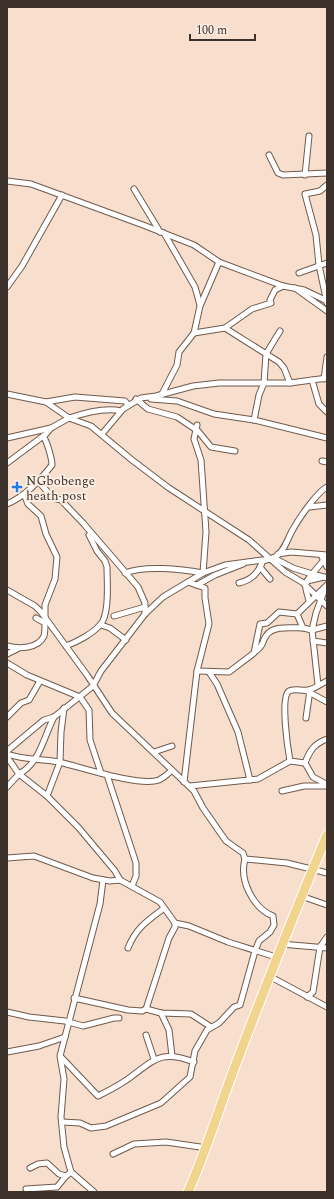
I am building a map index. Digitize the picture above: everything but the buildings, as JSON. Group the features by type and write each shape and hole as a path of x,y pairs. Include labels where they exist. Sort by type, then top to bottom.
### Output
{"highway":[{"path":"188,1192 207,1148 229,1081 281,944 312,868 325,847 327,834"}],"street":[{"path":"305,175 309,148 308,136"},
{"path":"269,155 278,172 283,175 327,173"},
{"path":"7,181 31,184 162,232 194,245 219,262 283,286 294,287 327,302"},
{"path":"327,185 320,191 306,194 316,235 319,265 327,302"},
{"path":"134,188 195,287 200,306"},
{"path":"7,287 22,266 62,195"},
{"path":"162,394 177,366 179,352 194,333 200,306 219,262"},
{"path":"299,273 327,263"},
{"path":"194,333 225,328 252,309 271,303 270,300 275,290 283,286"},
{"path":"294,287 327,311"},
{"path":"225,328 282,365 290,383"},
{"path":"254,420 258,395 264,384 266,354 280,331"},
{"path":"102,434 121,411 138,398 162,394 193,386 219,383 290,383 325,378 327,357"},
{"path":"312,380 319,404 327,412"},
{"path":"7,394 24,396 46,402 70,418 91,426 169,488 274,557 293,568 325,577"},
{"path":"46,402 83,397 125,401 128,405"},
{"path":"138,398 177,401 214,414 254,420 327,438"},
{"path":"138,398 148,409 177,416 196,428 211,447 235,451"},
{"path":"7,438 51,428 70,418 111,409 121,411"},
{"path":"7,463 43,436 51,428"},
{"path":"196,428 194,439 201,460 206,532 203,573"},
{"path":"7,504 20,499 39,482 52,465 48,453 48,443 43,436"},
{"path":"39,482 53,498 61,500 85,525 142,591 145,614"},
{"path":"7,787 19,774 27,770 35,760 54,717 64,708 80,698 93,686 101,671 145,614 163,597 203,573 224,565 274,557 289,540 291,532 309,507 323,489 327,487"},
{"path":"24,494 28,504 41,516 46,534 57,557 55,579 45,604 45,617"},
{"path":"309,507 327,505"},
{"path":"85,525 94,545 106,564"},
{"path":"239,582 250,579 260,567 262,561 291,552 320,554 326,558 327,567"},
{"path":"66,646 76,642 101,625 107,602 106,564 108,553"},
{"path":"274,557 285,572 305,582 320,601 327,606"},
{"path":"309,601 305,590 305,582 326,558"},
{"path":"197,585 215,575 258,560"},
{"path":"260,567 270,579"},
{"path":"125,573 135,569 190,571 203,573"},
{"path":"305,582 325,577"},
{"path":"184,782 197,671 209,624 205,588 188,582"},
{"path":"297,614 309,601 327,586"},
{"path":"318,685 312,630 316,613 321,604 320,601 327,586"},
{"path":"7,590 35,606 66,646 112,713 141,742 154,752 171,770 190,786 226,840 243,853 245,859 244,866 246,883 250,893 258,906 273,916 274,920 274,925 270,932 259,941 240,1005 234,1007 219,1023 205,1034 195,1051 190,1077 161,1103 106,1126 91,1128 80,1123 62,1122"},
{"path":"7,595 14,594"},
{"path":"114,616 145,607"},
{"path":"254,653 258,642 257,632 260,624 267,622 279,612 297,614"},
{"path":"297,614 303,628"},
{"path":"7,654 18,648 36,645 44,636 45,623 36,618"},
{"path":"101,625 110,628 126,640"},
{"path":"197,671 229,672 262,647 266,636 271,631 289,628 303,628 312,630 327,626"},
{"path":"313,641 327,643"},
{"path":"7,646 18,648"},
{"path":"7,663 40,681 80,698 89,710 90,740 104,774 136,863 136,876 132,886"},
{"path":"209,672 217,684 238,732 250,780"},
{"path":"7,717 21,703 29,700 40,681"},
{"path":"308,691 327,681"},
{"path":"290,761 285,718 286,696 288,692 292,690 308,691 327,702"},
{"path":"306,718 308,691"},
{"path":"47,796 60,762 60,732 64,708"},
{"path":"54,717 44,720 7,752 24,759 60,762 104,774 137,780 158,780 171,770"},
{"path":"327,739 316,744 310,750 305,763 313,778 327,785"},
{"path":"154,752 172,746"},
{"path":"7,757 19,774 47,796 78,827 115,871 120,880"},
{"path":"190,786 258,779 290,761 305,763"},
{"path":"282,791 304,786 327,785"},
{"path":"7,858 34,856 103,880 120,880 160,902 163,909 175,923 189,926 255,951 276,957"},
{"path":"245,859 287,862 327,873"},
{"path":"94,1192 71,1172 64,1147 62,1122 64,1079 60,1056 67,1023 81,979 100,904 103,880"},
{"path":"301,896 327,905"},
{"path":"128,948 134,934 143,924 163,909"},
{"path":"146,1009 169,938 175,927 175,923"},
{"path":"307,997 315,988 320,947 327,937"},
{"path":"281,944 327,948"},
{"path":"269,976 327,1007"},
{"path":"74,998 128,1010 142,1011 146,1009 161,1013 191,1014 212,1027"},
{"path":"7,1012 83,1026 119,1018"},
{"path":"161,1013 169,1030 172,1056"},
{"path":"146,1035 154,1059"},
{"path":"7,1052 39,1046 64,1036"},
{"path":"60,1056 98,1096 123,1082 154,1059 180,1056 194,1062"},
{"path":"113,1154 134,1144 166,1142 207,1148"},
{"path":"30,1168 38,1164 47,1163 59,1174 66,1176"},
{"path":"26,1189 57,1187 71,1172"}],"place":[{"name":"NGbobenge heath post","path":"17,487"}]}
